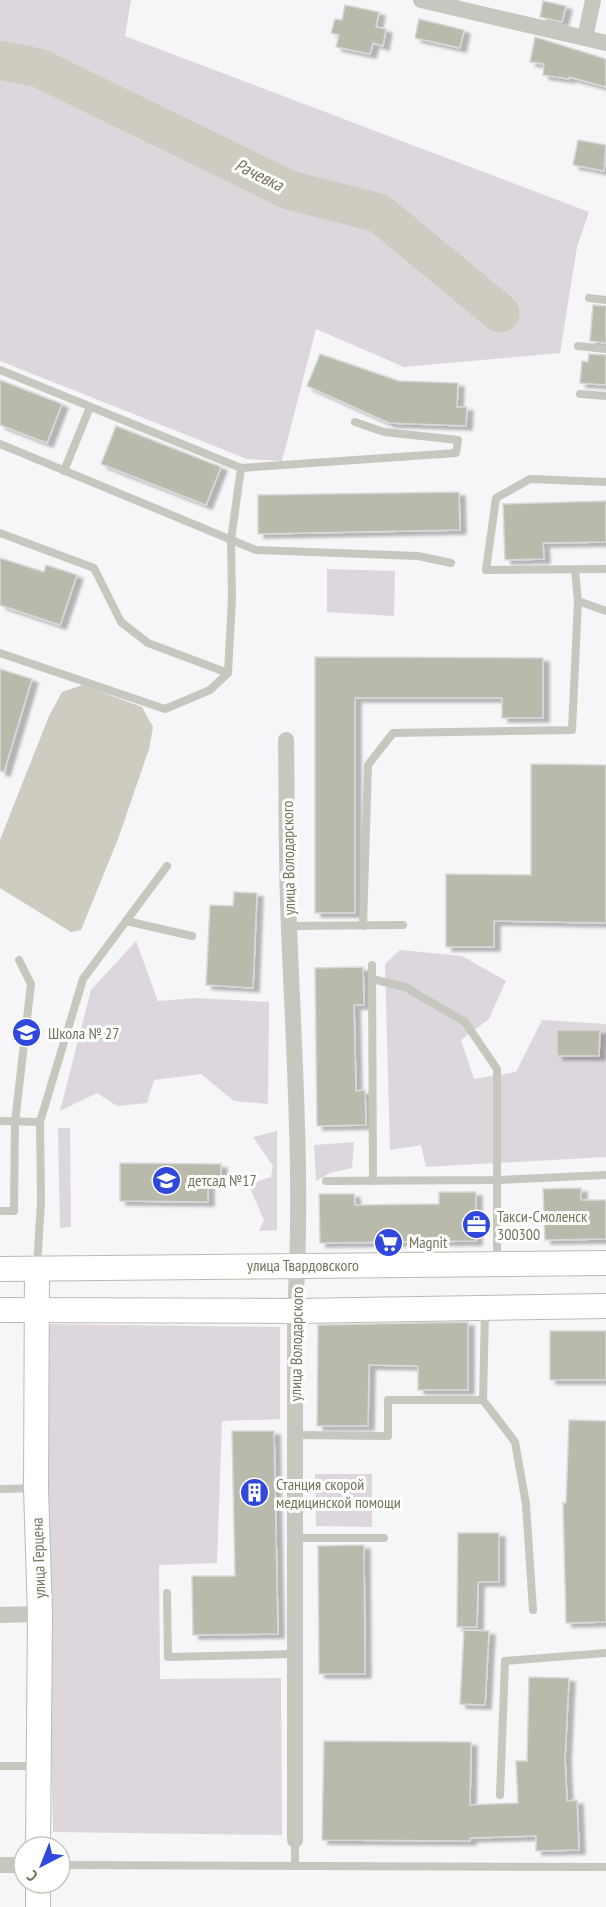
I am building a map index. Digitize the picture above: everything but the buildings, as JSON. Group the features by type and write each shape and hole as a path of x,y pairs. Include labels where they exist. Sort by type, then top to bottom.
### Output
{"street":[{"path":"421,0 606,43"},
{"path":"585,38 592,0"},
{"name":"улица Володарского","path":"286,740 289,926 298,1107 298,1265 295,1311 295,1840"},
{"name":"улица Твардовского","path":"0,1269 606,1263"},
{"name":"улица Герцена","path":"37,1269 35,1310 36,1488 40,1614 38,1835"},
{"path":"0,1310 295,1311 606,1306"},
{"path":"0,1615 40,1614"}],"lane":[{"path":"589,298 606,300"},
{"path":"578,346 606,349"},
{"path":"0,370 241,468 456,453 458,440 384,432 355,422"},
{"path":"580,394 606,396"},
{"path":"64,471 90,407"},
{"path":"0,444 256,550 418,556 450,563"},
{"path":"0,653 165,709 210,690 228,673 232,599 231,540 241,468"},
{"path":"606,482 530,478 496,498 486,570 606,569"},
{"path":"0,533 94,568 121,622 148,643 228,673"},
{"path":"363,926 368,765 393,733 572,730 578,601 575,570"},
{"path":"578,601 606,610"},
{"path":"37,1269 41,1202 40,1122 83,979 166,866"},
{"path":"126,921 192,936"},
{"path":"289,926 403,926"},
{"path":"0,1211 14,1211 15,1122 31,984 19,960"},
{"path":"372,965 373,1181"},
{"path":"372,979 405,987 465,1022 497,1069 497,1264"},
{"path":"0,1121 40,1122"},
{"path":"326,1181 497,1180 606,1175"},
{"path":"485,1308 483,1400 515,1442 526,1504 533,1610"},
{"path":"295,1436 388,1436 388,1400 483,1400"},
{"path":"0,1489 36,1488"},
{"path":"295,1538 384,1538"},
{"path":"167,1593 168,1657 294,1654"},
{"path":"500,1795 505,1661 606,1653"},
{"path":"0,1766 39,1766"},
{"path":"295,1840 295,1866"},
{"path":"72,1865 606,1867"}],"shaded area":[{"path":"0,0 131,0 125,36 589,212 577,247 560,353 404,367 316,329 282,461 247,459 0,361"},
{"path":"327,569 395,571 394,616 327,612"},
{"path":"83,685 142,707 153,727 149,749 118,839 81,930 71,932 0,888 0,840 49,716 62,692"},
{"path":"136,941 158,1001 196,998 269,1002 268,1104 234,1101 201,1074 154,1080 147,1103 117,1106 97,1093 60,1111 91,990"},
{"path":"400,950 462,956 506,981 489,1019 461,1040 474,1079 516,1072 542,1020 606,1024 606,1157 426,1167 421,1145 390,1150 385,964","holes":["557,1030 599,1030 599,1056 557,1056"]},
{"path":"58,1128 70,1128 71,1227 60,1228"},
{"path":"277,1131 277,1230 259,1231 264,1220 248,1184 271,1177 273,1166 253,1137"},
{"path":"354,1142 352,1168 330,1173 316,1181 314,1145"},
{"path":"41,1324 280,1327 280,1419 222,1421 217,1563 159,1565 160,1679 281,1678 282,1835 53,1832"},
{"path":"315,1474 372,1474 372,1527 316,1526"}],"waterway":[{"name":"Рачевка","path":"0,60 39,68 289,190 379,213 500,313"}],"place":[{"name":"Школа № 27","path":"27,1033"},
{"name":"детсад №17","path":"167,1180"},
{"name":"Такси-Смоленск 300300","path":"476,1225"},
{"name":"Magnit","path":"388,1242"},
{"name":"Станция скорой медицинской помощи","path":"255,1493"}]}
